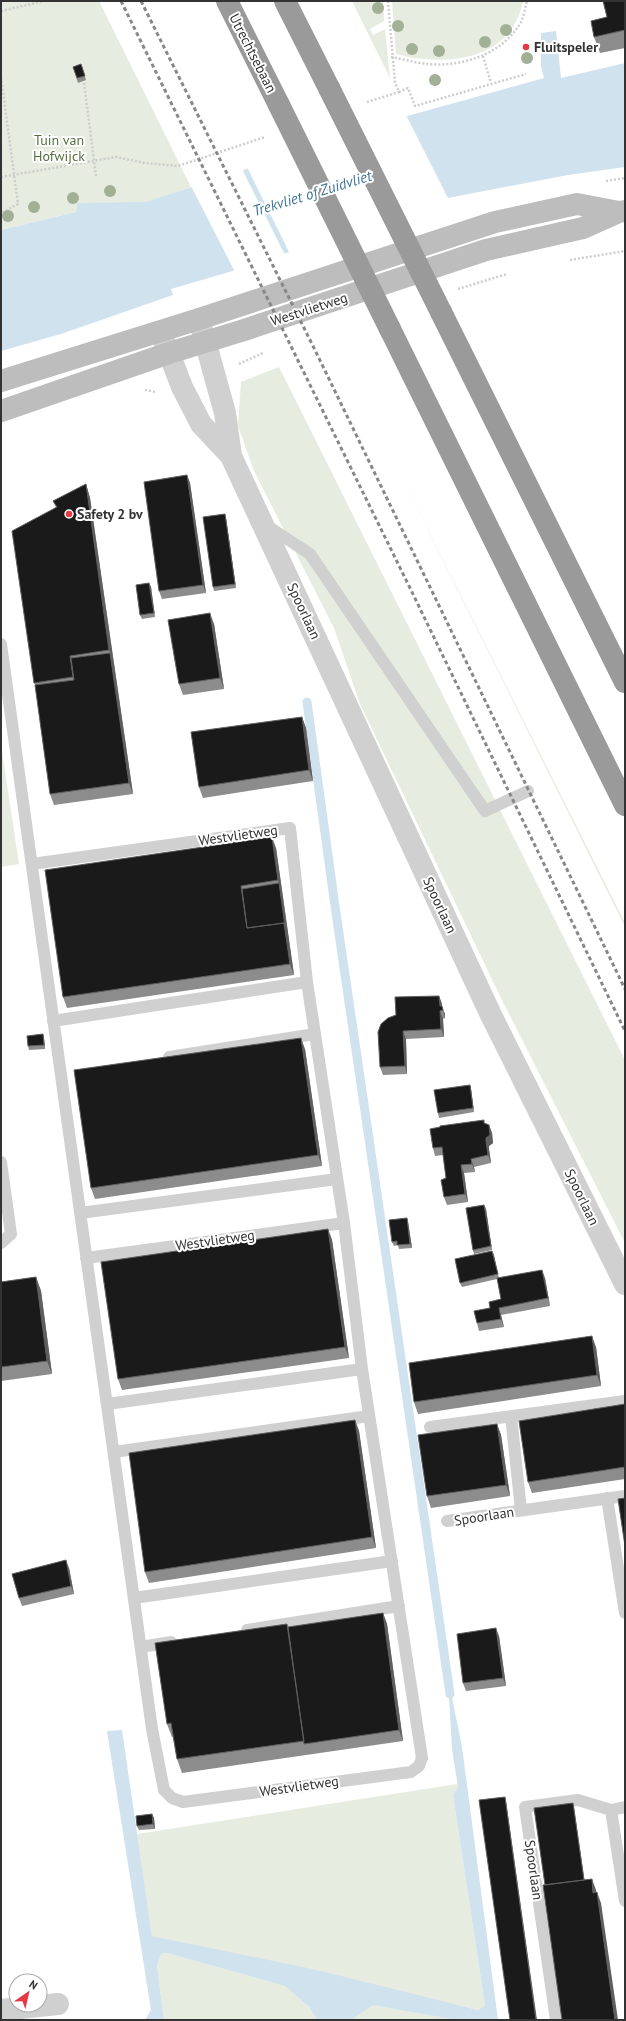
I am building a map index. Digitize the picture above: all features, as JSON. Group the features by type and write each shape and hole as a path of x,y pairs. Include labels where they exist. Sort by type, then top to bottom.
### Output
{"highway":[{"name":"Utrechtsebaan","path":"227,1 625,805"},
{"path":"285,1 625,682"}],"street":[{"name":"Westvlietweg","path":"1,381 199,319 495,222 577,204 622,212"},
{"name":"Westvlietweg","path":"1,411 169,353 486,250 583,228 622,212"},
{"name":"Spoorlaan","path":"199,319 225,414 231,456 490,1013 625,1284"},
{"name":"Spoorlaan","path":"160,330 182,387 201,424 231,456"},
{"path":"1,2010 58,2004"}],"lane":[{"path":"263,523 310,554 485,811 528,791"},
{"name":"Westvlietweg","path":"1,644 152,1729 164,1790 172,1798 183,1802 411,1772 419,1766 422,1758 362,1369 338,1180 307,982 290,828 32,864"},
{"path":"53,1021 307,982"},
{"path":"161,1058 315,1034"},
{"path":"61,1074 76,1071"},
{"path":"1,1162 11,1234 1,1243"},
{"path":"80,1213 338,1180"},
{"name":"Westvlietweg","path":"86,1258 344,1223"},
{"path":"107,1404 362,1369"},
{"path":"430,1427 625,1401"},
{"path":"114,1452 369,1416"},
{"name":"Spoorlaan","path":"512,1416 521,1510"},
{"name":"Spoorlaan","path":"447,1521 625,1496"},
{"path":"607,1498 625,1613"},
{"path":"134,1598 392,1561"},
{"path":"235,1632 399,1606"},
{"path":"141,1647 180,1641"},
{"name":"Spoorlaan","path":"556,2020 525,1807 578,1800 611,1810 625,1807"},
{"path":"611,1810 625,1901"}],"path":[{"path":"388,1 391,57 395,83 399,92 408,88 414,106 526,74"},
{"path":"391,57 428,64 452,64 483,56 506,42 521,21 527,1"},
{"path":"1,10 44,2"},
{"path":"483,56 491,83"},
{"path":"1,77 18,204 1,213"},
{"path":"84,83 96,176"},
{"path":"1,177 116,157 145,163 178,166"},
{"path":"143,390 164,394 182,387"}],"green space":[{"name":"Tuin van Hofwijck","path":"1,1 99,1 191,187 146,203 79,203 76,212 1,230"},
{"path":"352,1 383,1 384,21 370,29 373,35 385,29 390,78"},
{"path":"392,1 523,1 516,21 505,37 490,48 473,55 455,59 435,60 396,54"},
{"path":"279,367 625,1060 625,1243 499,994 360,704 334,628 254,471 238,426 241,382"},
{"path":"394,462 625,923 625,927"},
{"path":"1,744 19,864 1,867"},
{"path":"457,1784 458,1787 453,1795 485,2006 479,2010 152,1936 137,1834"},
{"path":"167,1953 285,1986 310,2008 317,2020 164,2020 157,1965 161,1954"},
{"path":"373,2004 457,2020 351,2020"}],"water":[{"name":"Trekvliet of Zuidvliet","path":"556,31 561,78 625,63 625,167 568,175 448,198 236,270 171,289 173,295 61,334 1,351 1,230 76,212 78,203 146,202 411,115 544,78 541,66 541,33"},
{"path":"448,1678 462,1747 498,2020 457,2020 373,2005 351,2020 317,2020 310,2008 285,1986 167,1953 161,1954 157,1965 164,2020 145,2020 151,2010 107,1731 122,1730 152,1936 317,1970 478,2010 485,2006 453,1795 458,1787 452,1749"}],"pier":[{"path":"406,115 449,200 290,254 247,167"},
{"path":"242,169 285,255 235,272 191,186"}],"building":[{"path":"603,1 625,1 625,30 594,37 591,21 607,17"},
{"path":"81,64 85,76 77,78 73,67"},
{"path":"187,475 203,585 159,591 144,482"},
{"path":"86,484 109,650 70,656 73,677 34,683 12,531 57,507 53,501"},
{"path":"225,514 235,584 213,587 203,517"},
{"path":"149,583 154,613 140,615 136,585"},
{"path":"210,613 220,678 179,684 168,620"},
{"path":"110,653 129,783 50,794 35,685 74,680 71,658"},
{"path":"302,717 309,770 199,787 191,732"},
{"path":"272,837 278,880 241,886 247,928 284,923 290,964 63,997 45,870"},
{"path":"279,883 285,926 284,923 247,928 242,889"},
{"path":"439,996 440,1006 442,1006 443,1010 440,1011 441,1029 403,1031 405,1066 380,1067 378,1032 381,1024 388,1018 396,1015 395,997"},
{"path":"43,1034 44,1045 28,1046 27,1036"},
{"path":"301,1038 318,1155 91,1188 74,1070"},
{"path":"470,1085 473,1108 438,1113 434,1090"},
{"path":"484,1120 484,1123 489,1125 490,1135 486,1138 488,1155 471,1159 472,1164 461,1165 465,1194 444,1197 441,1180 446,1178 442,1147 433,1148 430,1129 440,1126"},
{"path":"484,1205 491,1246 473,1250 466,1208"},
{"path":"407,1218 410,1244 397,1245 397,1241 392,1242 389,1220"},
{"path":"328,1229 345,1347 118,1379 101,1262"},
{"path":"492,1251 498,1274 460,1283 455,1259"},
{"path":"542,1270 548,1298 499,1308 501,1319 477,1323 474,1311 490,1308 489,1302 501,1299 497,1278"},
{"path":"36,1277 47,1361 1,1367 1,1282"},
{"path":"592,1336 597,1375 414,1402 409,1363"},
{"path":"625,1404 625,1467 528,1482 519,1421"},
{"path":"355,1420 372,1537 145,1572 129,1453"},
{"path":"497,1424 506,1485 427,1496 418,1435"},
{"path":"625,1498 625,1546 618,1499"},
{"path":"66,1560 71,1586 19,1598 12,1574"},
{"path":"383,1613 399,1730 304,1744 288,1627"},
{"path":"287,1624 304,1741 177,1759 171,1723 167,1724 155,1643"},
{"path":"496,1628 503,1678 463,1683 457,1634"},
{"path":"505,1797 536,2020 510,2020 479,1800"},
{"path":"573,1803 584,1880 545,1885 534,1808"},
{"path":"152,1814 153,1824 137,1826 136,1816"},
{"path":"592,1879 593,1893 597,1892 615,2020 562,2020 543,1885"}],"waterway":[{"path":"307,702 335,906 450,1694"}],"railway":[{"path":"121,1 410,588 625,1031"},
{"path":"141,1 314,348 625,989"}],"place":[{"name":"Fluitspeler","path":"526,47"},
{"name":"Safety 2 bv","path":"69,514"}]}
